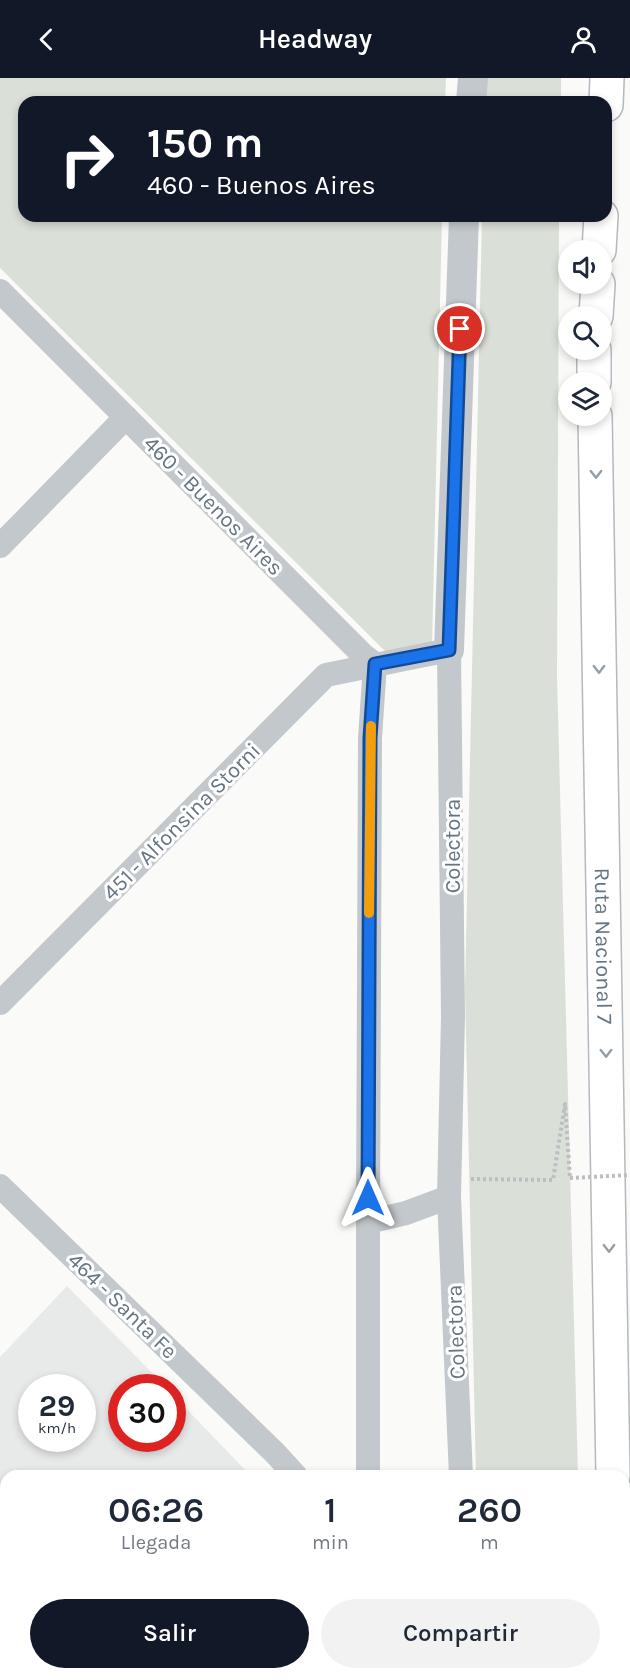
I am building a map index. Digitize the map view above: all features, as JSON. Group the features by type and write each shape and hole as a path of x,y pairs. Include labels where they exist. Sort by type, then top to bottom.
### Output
{"highway":[{"path":"606,96 607,78"},
{"path":"600,240 601,222"},
{"name":"Ruta Nacional 7","path":"595,426 613,1470"}],"street":[{"path":"471,96 472,78"},
{"name":"Colectora","path":"460,1470 449,1197 453,1016 449,650 464,222"},
{"name":"460 - Buenos Aires","path":"0,291 364,656 375,664"},
{"path":"0,546 126,417"},
{"path":"369,1470 370,738 375,664 449,650"},
{"name":"451 - Alfonsina Storni","path":"0,1003 326,675 375,664"},
{"name":"464 - Santa Fe","path":"0,1186 291,1470"},
{"path":"368,1222 406,1213 449,1197"}],"path":[{"path":"449,1197 463,1178 553,1179 565,1104 570,1178 630,1175"}],"shaded area":[{"path":"0,78 446,78 445,96 18,96 18,222 442,222 432,647 393,659 0,268"},
{"path":"485,78 561,78 561,96 485,96"},
{"path":"482,222 559,222 557,676 578,1470 476,1470 465,989"},
{"path":"67,1286 153,1374 108,1374 108,1452 186,1452 186,1408 245,1470 0,1470 0,1357"}],"slow traffic":[{"path":"369,913 371,726"}],"route":[{"path":"368,1198 370,738 375,664 449,650 460,329"}]}
